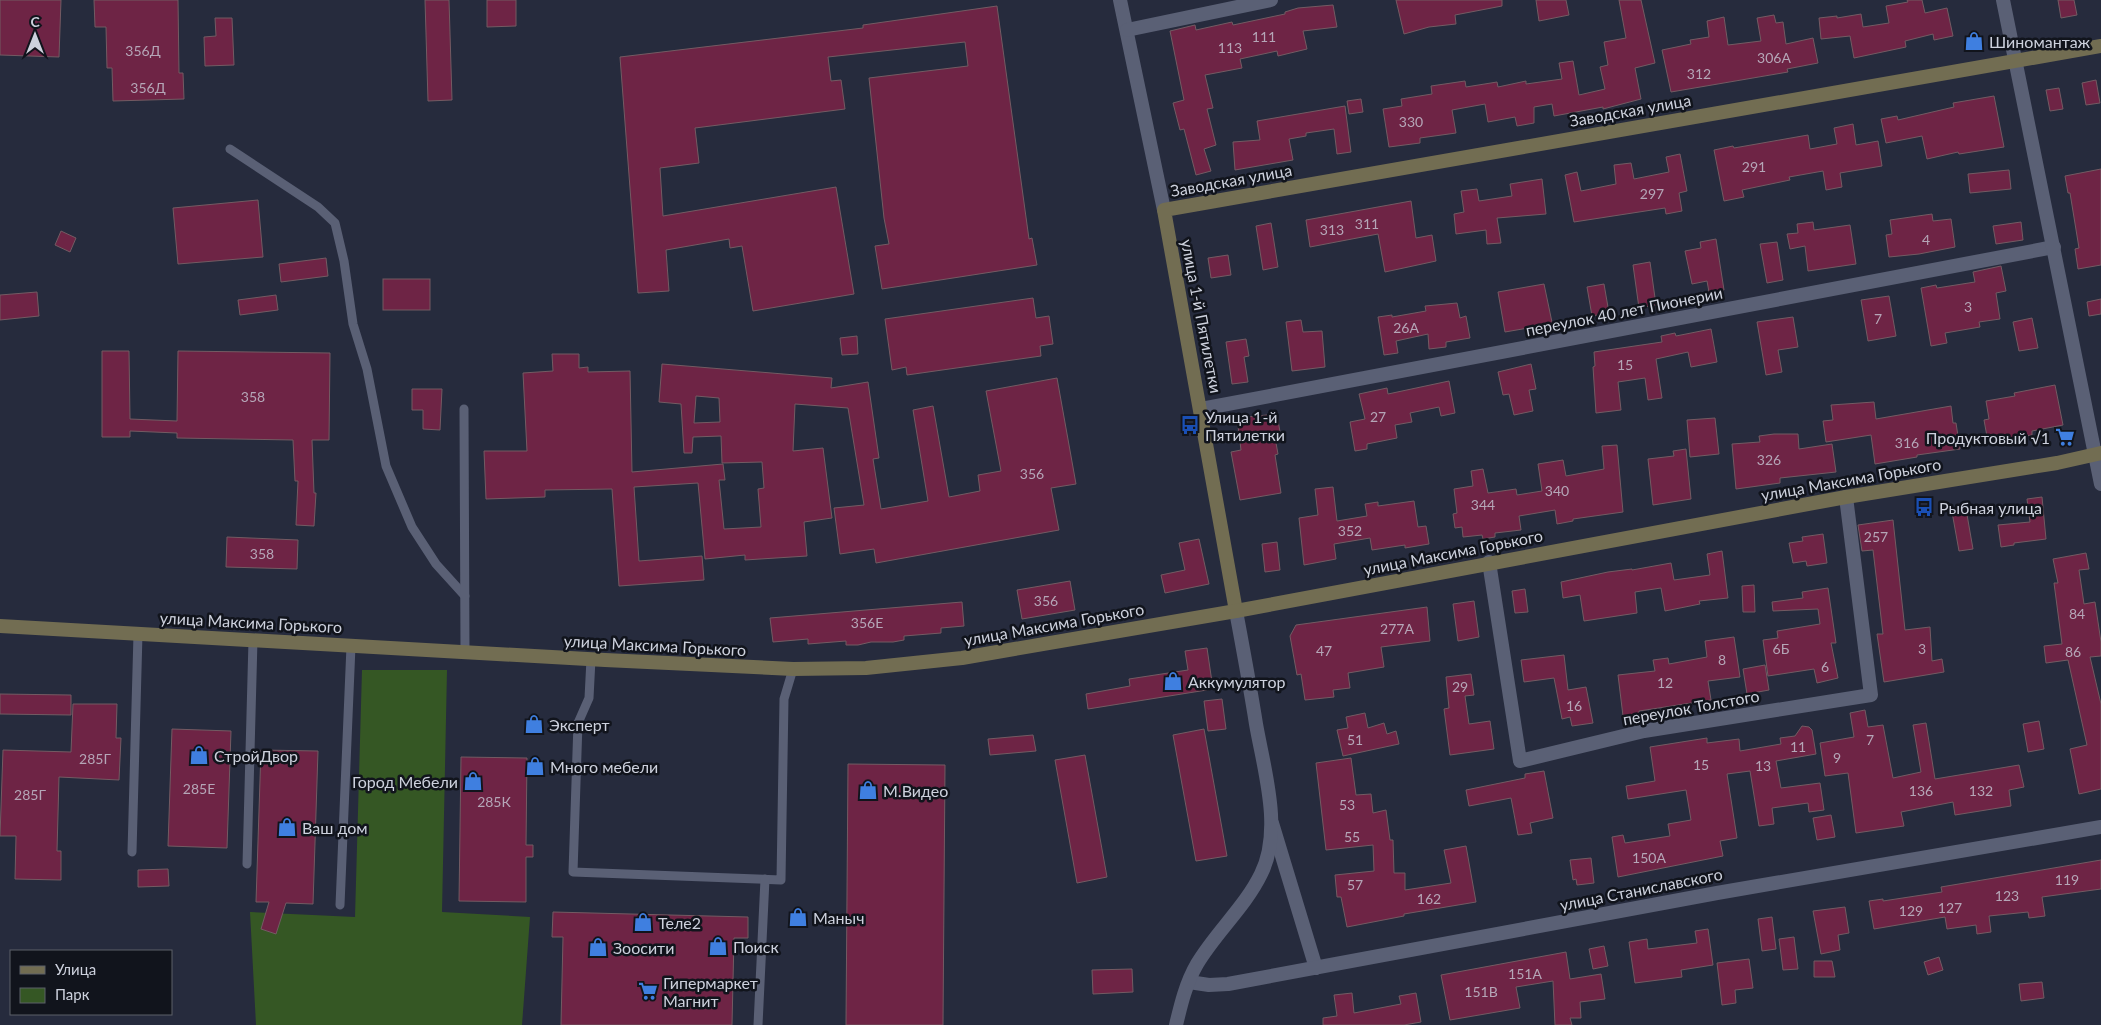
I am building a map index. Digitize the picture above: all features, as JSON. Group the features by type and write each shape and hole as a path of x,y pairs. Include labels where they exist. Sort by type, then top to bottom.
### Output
{"main road":[{"name":"Заводская улица","path":"1164,210 2101,46"},
{"name":"улица 1-й Пятилетки","path":"1164,210 1236,611"},
{"name":"улица Максима Горького","path":"0,626 793,669 866,668 962,658 1236,611 1489,562 1846,497 2098,454"}],"street":[{"name":"улица 1-й Пятилетки","path":"1120,0 1164,210"},
{"path":"1127,30 1271,0"},
{"path":"2003,0 2098,454 2101,484"},
{"name":"переулок 40 лет Пионерии","path":"1201,409 2054,247"},
{"name":"переулок Толстого","path":"1489,562 1520,761 1644,731 1871,695 1846,497"},
{"name":"улица 1-й Пятилетки","path":"1176,1025 1189,982 1197,964 1248,896 1261,874 1270,839 1270,817 1266,783 1236,611"},
{"name":"улица 1-й Пятилетки","path":"1270,817 1316,968"},
{"name":"улица Станиславского","path":"1189,982 1209,985 1228,984 1717,893 2101,827"}],"lane":[{"path":"230,149 318,207 335,223 344,261 353,324 367,369 386,466 412,527 436,564 465,596"},
{"path":"464,409 465,652"},
{"path":"132,852 138,634"},
{"path":"247,864 253,640"},
{"path":"340,905 351,646"},
{"path":"591,659 589,698 578,723 573,872 781,880 784,699 793,669"},
{"path":"758,1025 765,879"}],"green space":[{"path":"362,670 447,670 442,912 530,917 522,1025 256,1025 250,912 355,917"}],"building":[{"path":"0,0 61,0 59,57 0,55"},
{"path":"94,0 178,0 179,73 183,73 184,99 113,101 112,68 107,68 106,27 95,27"},
{"path":"425,0 449,0 452,100 428,101"},
{"path":"487,0 516,0 516,26 487,27"},
{"path":"1396,0 1502,0 1502,6 1455,15 1456,24 1429,27 1404,34"},
{"path":"1536,0 1566,0 1569,15 1539,21"},
{"path":"1619,0 1641,0 1655,63 1635,68 1641,99 1603,109 1603,107 1554,116 1552,104 1534,107 1534,123 1517,126 1515,117 1488,122 1485,104 1452,110 1456,133 1420,138 1420,143 1389,147 1383,109 1402,106 1401,99 1432,94 1431,86 1465,81 1466,87 1497,82 1498,87 1526,81 1526,84 1562,79 1559,63 1573,61 1579,95 1605,89 1600,67 1608,65 1604,42 1626,38"},
{"path":"1907,0 1922,0 1925,13 1947,8 1953,36 1934,40 1933,34 1905,41 1906,47 1854,58 1850,36 1821,39 1819,18 1837,16 1837,18 1861,14 1863,27 1889,23 1886,6 1908,2"},
{"path":"2058,0 2074,0 2077,15 2061,18"},
{"path":"1333,5 1337,27 1303,31 1307,49 1278,56 1277,51 1240,59 1242,68 1205,75 1213,108 1207,109 1216,145 1204,149 1211,171 1196,175 1184,129 1180,130 1173,103 1184,100 1170,31 1195,25 1196,30 1232,22 1233,25 1285,14 1285,12 1298,8"},
{"path":"997,6 1029,239 1032,238 1037,265 882,289 875,246 889,244 884,218 869,78 968,66 965,42 828,57 831,81 841,80 845,109 695,128 699,163 660,168 663,216 836,187 854,294 753,311 742,246 730,248 729,239 666,250 669,291 638,293 620,57 863,28 863,25"},
{"path":"1774,15 1776,23 1783,22 1786,44 1813,38 1818,63 1787,69 1788,72 1671,92 1662,50 1691,44 1690,40 1709,37 1707,21 1724,17 1728,45 1761,41 1757,18"},
{"path":"215,18 232,18 234,65 205,66 204,37 216,36"},
{"path":"2096,80 2100,103 2086,105 2082,83"},
{"path":"2059,88 2063,109 2050,111 2046,90"},
{"path":"1994,96 2004,147 1959,154 1958,152 1927,159 1922,136 1886,143 1881,119 1897,116 1898,120 1954,107 1953,103"},
{"path":"1361,99 1363,112 1349,114 1347,101"},
{"path":"1345,106 1351,152 1337,154 1334,129 1306,133 1306,136 1289,139 1293,160 1235,170 1233,142 1260,140 1257,121"},
{"path":"1853,124 1856,145 1878,141 1882,166 1840,173 1842,187 1826,190 1823,171 1789,177 1790,180 1742,190 1744,197 1724,201 1714,150 1808,135 1810,149 1837,144 1834,128"},
{"path":"1680,154 1687,191 1679,193 1682,211 1666,214 1665,208 1574,222 1565,175 1577,172 1581,191 1616,184 1614,165 1631,163 1634,179 1669,172 1666,157"},
{"path":"2101,169 2101,265 2078,269 2075,249 2079,248 2070,193 2068,193 2065,176"},
{"path":"2009,170 2011,189 1970,193 1968,174"},
{"path":"1542,179 1546,214 1497,218 1501,243 1487,244 1486,230 1456,234 1454,214 1464,212 1461,191 1477,189 1479,201 1512,196 1510,184"},
{"path":"258,200 263,257 178,264 173,208"},
{"path":"1411,201 1416,238 1432,235 1436,261 1385,272 1378,234 1310,247 1306,220"},
{"path":"1932,214 1933,221 1951,219 1955,247 1919,254 1889,257 1886,235 1892,234 1890,220"},
{"path":"1813,222 1814,230 1850,225 1856,264 1808,271 1805,246 1790,249 1787,234 1798,233 1797,224"},
{"path":"2021,222 2023,240 1996,244 1993,226"},
{"path":"1271,223 1278,267 1263,270 1256,226"},
{"path":"61,231 76,238 70,252 55,245"},
{"path":"1716,239 1724,290 1709,292 1707,281 1692,284 1685,251 1701,248 1700,242"},
{"path":"1777,242 1783,280 1767,283 1760,244"},
{"path":"1228,255 1231,275 1211,278 1208,258"},
{"path":"326,258 328,276 281,282 279,264"},
{"path":"1650,262 1656,305 1639,308 1633,265"},
{"path":"2001,266 2006,291 1996,293 2000,319 1979,322 1980,327 1945,333 1947,343 1931,346 1921,288 1936,285 1937,288 1975,282 1973,272"},
{"path":"383,279 430,279 430,310 383,310"},
{"path":"1544,284 1553,327 1535,331 1534,327 1505,332 1498,292"},
{"path":"1604,284 1609,313 1592,316 1587,287"},
{"path":"37,292 39,316 0,320 0,295"},
{"path":"276,295 278,310 240,315 238,300"},
{"path":"1889,296 1896,336 1868,341 1861,300"},
{"path":"1033,298 1036,318 1049,316 1053,344 1040,346 1041,356 907,375 906,367 892,370 885,319"},
{"path":"2101,299 2101,314 2089,316 2087,302"},
{"path":"1457,303 1460,318 1466,316 1470,338 1446,342 1446,347 1429,349 1428,334 1396,341 1398,353 1384,355 1378,317 1392,315 1392,317 1426,311 1425,306"},
{"path":"1793,317 1798,347 1778,350 1782,372 1766,375 1757,322"},
{"path":"2032,318 2038,348 2019,351 2013,322"},
{"path":"1301,320 1303,332 1322,331 1325,367 1292,371 1286,322"},
{"path":"1711,329 1717,362 1691,367 1688,352 1656,359 1662,398 1648,400 1645,378 1618,382 1621,410 1596,413 1594,352 1662,342 1661,336 1675,333 1676,336"},
{"path":"857,336 858,354 842,355 840,338"},
{"path":"1246,339 1249,356 1244,357 1248,382 1232,384 1226,342"},
{"path":"102,351 129,351 130,419 177,421 178,351 330,353 329,440 312,440 314,493 316,493 314,526 296,525 298,481 295,481 293,440 177,438 177,433 130,431 130,437 102,437"},
{"path":"552,354 579,354 579,368 588,367 588,372 630,371 632,472 723,464 725,480 719,480 724,529 761,527 758,489 764,488 762,462 722,463 721,436 693,437 692,453 684,453 681,404 659,402 662,364 832,378 831,388 868,382 879,458 873,459 881,509 928,501 913,410 933,406 949,497 980,491 978,475 1001,471 986,391 1057,378 1076,484 1051,488 1059,530 876,563 874,549 840,554 834,508 864,505 848,408 795,404 793,451 823,448 832,518 804,522 807,556 745,560 745,555 705,559 698,483 634,487 639,561 702,556 704,580 619,586 612,489 545,490 545,497 486,499 484,451 527,451 523,373 553,371","holes":["696,396 719,398 720,422 694,423"]},
{"path":"1531,364 1536,389 1529,390 1533,411 1514,415 1509,394 1503,395 1498,372"},
{"path":"1449,381 1455,413 1441,416 1439,407 1410,413 1412,422 1395,425 1397,438 1367,444 1367,449 1355,451 1350,422 1365,419 1359,394 1387,388 1388,394"},
{"path":"2055,385 2063,425 2032,431 2032,435 1988,442 1984,420 1989,419 1986,401 2015,396 2014,393"},
{"path":"412,389 442,389 440,430 423,429 423,410 412,410"},
{"path":"1874,402 1876,419 1951,406 1953,423 1956,423 1960,449 1917,455 1917,457 1875,464 1871,435 1826,442 1823,421 1833,420 1831,405"},
{"path":"1277,414 1280,432 1274,432 1278,454 1275,455 1281,493 1240,500 1231,452 1241,450 1237,418"},
{"path":"1715,418 1719,454 1690,457 1687,420"},
{"path":"1798,434 1799,449 1832,444 1836,472 1780,478 1780,483 1736,489 1732,444 1760,442 1759,436"},
{"path":"1617,445 1623,512 1573,519 1573,521 1557,524 1555,510 1519,516 1521,530 1495,533 1495,537 1483,539 1482,535 1463,537 1462,527 1455,528 1453,514 1457,513 1454,489 1473,486 1471,471 1483,469 1488,493 1516,489 1517,495 1542,491 1538,464 1563,460 1566,476 1604,469 1602,446"},
{"path":"1686,449 1691,499 1653,505 1648,459 1674,456 1673,451"},
{"path":"1333,487 1337,521 1367,516 1365,504 1378,502 1378,506 1414,501 1418,527 1426,526 1429,544 1405,548 1405,545 1372,550 1370,538 1334,544 1336,559 1304,565 1299,518 1318,515 1315,489"},
{"path":"2042,497 2046,539 2014,543 2014,545 2001,547 1998,525 2030,522 2027,499"},
{"path":"1966,509 1973,549 1959,551 1952,512"},
{"path":"1893,520 1905,630 1930,627 1932,661 1942,659 1944,672 1884,682 1877,634 1883,634 1873,550 1862,551 1858,525"},
{"path":"1823,534 1827,563 1807,566 1806,561 1793,563 1789,543 1803,541 1802,537"},
{"path":"227,537 298,540 297,569 226,567"},
{"path":"1199,539 1209,584 1165,593 1161,575 1185,570 1179,543"},
{"path":"1277,542 1280,570 1265,572 1262,544"},
{"path":"1722,551 1728,598 1699,601 1700,604 1665,611 1661,588 1635,592 1637,613 1584,621 1580,595 1563,598 1561,582 1608,572 1671,563 1674,580 1710,575 1707,554"},
{"path":"2086,553 2089,569 2079,570 2084,604 2095,602 2101,642 2101,656 2090,657 2101,704 2101,789 2079,794 2070,749 2087,745 2068,660 2046,663 2044,646 2062,644 2054,583 2058,583 2053,559"},
{"path":"1070,581 1075,610 1022,619 1017,590"},
{"path":"1754,585 1755,612 1743,612 1742,586"},
{"path":"1828,588 1836,643 1831,643 1838,678 1817,683 1814,669 1768,676 1763,640 1778,638 1777,631 1820,624 1818,609 1773,611 1772,602 1803,598 1802,592"},
{"path":"1525,589 1528,612 1515,613 1512,591"},
{"path":"1474,601 1479,637 1458,641 1453,604"},
{"path":"962,602 964,626 941,628 941,633 904,636 904,640 871,642 858,645 846,645 846,641 808,644 808,639 773,642 770,618"},
{"path":"1427,607 1430,641 1381,647 1384,667 1348,673 1350,688 1333,690 1334,697 1305,700 1301,674 1297,675 1290,636 1296,625"},
{"path":"1734,637 1740,677 1708,681 1711,700 1639,711 1639,714 1623,716 1618,675 1655,671 1653,660 1668,658 1669,664 1707,657 1705,641"},
{"path":"1207,648 1213,689 1088,709 1086,694 1130,686 1129,679 1188,670 1185,651"},
{"path":"1564,655 1568,690 1586,687 1593,723 1572,726 1570,717 1562,719 1554,678 1524,682 1521,660"},
{"path":"1765,665 1769,690 1747,694 1743,669"},
{"path":"1471,674 1474,695 1465,696 1469,724 1490,721 1494,749 1450,755 1444,709 1449,708 1446,677"},
{"path":"0,694 71,695 71,715 0,714"},
{"path":"1222,699 1226,729 1208,731 1204,701"},
{"path":"73,704 117,704 116,738 121,738 119,780 59,777 57,851 61,851 61,880 15,879 16,836 0,836 3,750 71,752"},
{"path":"1865,710 1868,727 1883,725 1893,778 1921,772 1913,725 1926,723 1935,779 2019,765 2024,787 2009,790 2011,806 1955,815 1953,802 1901,812 1904,826 1856,833 1848,773 1825,776 1820,743 1854,737 1850,713"},
{"path":"1365,713 1368,728 1384,723 1387,734 1396,731 1399,744 1343,756 1337,730 1348,728 1346,717"},
{"path":"2039,721 2044,749 2028,752 2023,724"},
{"path":"1802,726 1809,727 1812,730 1816,754 1776,761 1781,788 1820,783 1824,810 1809,812 1808,803 1772,808 1774,824 1759,826 1750,771 1727,774 1737,838 1720,841 1723,856 1618,877 1612,837 1623,835 1625,843 1670,836 1668,824 1691,820 1686,790 1628,799 1626,786 1655,781 1650,747 1707,738 1707,743 1739,739 1740,751 1781,744 1780,738 1795,736"},
{"path":"172,729 231,731 227,848 168,846"},
{"path":"1204,729 1227,856 1196,861 1173,735"},
{"path":"1033,735 1036,751 990,755 988,739"},
{"name":"Ваш дом","path":"261,750 318,751 313,904 286,903 276,934 261,929 269,902 256,902"},
{"path":"1085,755 1107,877 1077,883 1055,760"},
{"path":"461,757 527,758 526,845 533,845 533,857 526,857 526,902 459,901"},
{"path":"1351,758 1356,795 1371,794 1373,813 1386,810 1390,840 1393,840 1394,873 1405,873 1405,890 1451,883 1444,850 1466,846 1476,902 1404,914 1404,916 1347,927 1341,897 1337,897 1335,875 1374,871 1373,845 1326,850 1316,763"},
{"path":"848,764 945,765 943,1025 846,1025"},
{"path":"1544,771 1553,818 1530,823 1532,833 1518,835 1511,798 1469,806 1466,790 1525,778 1525,774"},
{"path":"1831,815 1835,837 1817,840 1813,818"},
{"path":"1591,858 1594,883 1577,885 1576,879 1573,880 1570,860"},
{"path":"2101,860 2101,889 2042,897 2045,916 2029,918 2028,912 1989,916 1991,932 1977,934 1976,925 1947,929 1945,917 1874,929 1869,901 1883,899 1883,901 1942,892 1941,887"},
{"path":"168,869 169,886 138,887 138,870"},
{"path":"1845,907 1849,933 1838,935 1840,950 1821,954 1813,911"},
{"path":"553,912 748,917 748,938 734,938 732,1025 561,1025 563,937 552,937"},
{"path":"1772,917 1776,949 1762,951 1758,919"},
{"path":"1708,929 1713,965 1681,970 1682,977 1635,983 1629,942 1647,939 1648,949 1697,943 1695,931"},
{"path":"1794,937 1798,969 1783,970 1779,939"},
{"path":"1604,946 1608,966 1593,969 1589,949"},
{"path":"1566,952 1570,979 1601,974 1605,999 1580,1002 1581,1018 1570,1018 1572,1025 1555,1025 1553,981 1516,987 1520,1008 1450,1020 1441,975"},
{"path":"1939,957 1943,970 1928,975 1924,962"},
{"path":"1749,959 1753,988 1735,990 1736,1003 1722,1005 1717,963"},
{"path":"1814,961 1832,961 1835,977 1814,977"},
{"path":"1132,969 1133,992 1093,994 1092,970"},
{"path":"2042,982 2044,998 2021,1001 2019,984"},
{"path":"1352,993 1354,1013 1401,1004 1399,996 1416,993 1421,1022 1404,1025 1323,1025 1323,1018 1337,1016 1334,995"}],"place":[{"name":"Шиномантаж","path":"1974,41"},
{"name":"Улица 1-й Пятилетки","path":"1190,425"},
{"name":"Продуктовый √1","path":"2065,437"},
{"name":"Рыбная улица","path":"1924,507"},
{"name":"Аккумулятор","path":"1173,681"},
{"name":"Эксперт","path":"534,724"},
{"name":"СтройДвор","path":"199,755"},
{"name":"Много мебели","path":"535,766"},
{"name":"Город Мебели","path":"473,781"},
{"name":"М.Видео","path":"868,790"},
{"name":"Ваш дом","path":"287,827"},
{"name":"Маныч","path":"798,917"},
{"name":"Теле2","path":"643,922"},
{"name":"Поиск","path":"718,946"},
{"name":"Зоосити","path":"598,947"},
{"name":"Гипермаркет Магнит","path":"648,991"}]}
